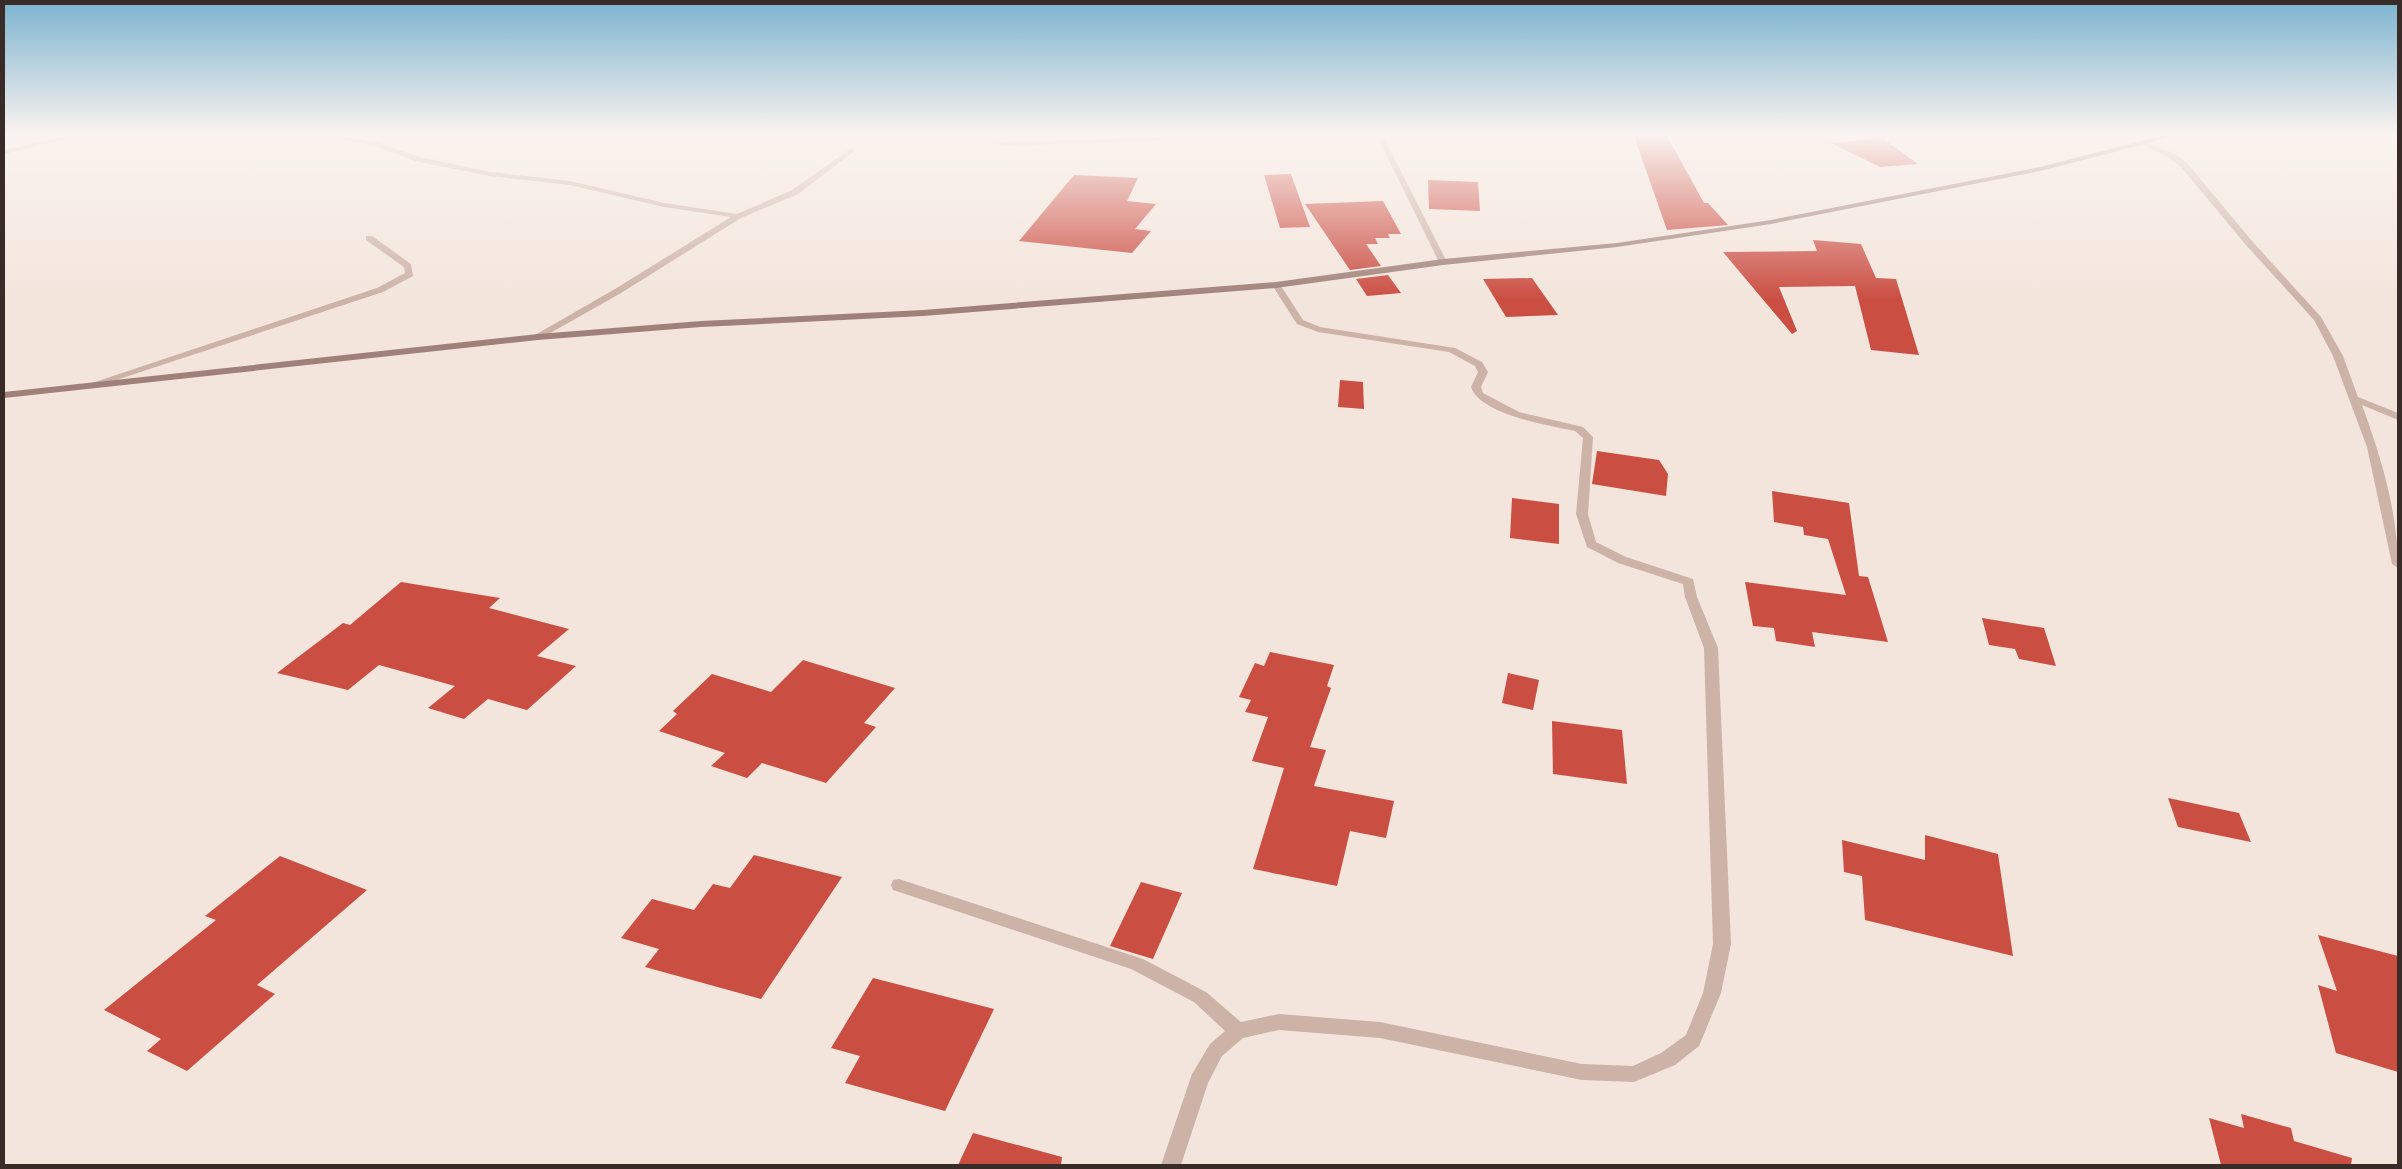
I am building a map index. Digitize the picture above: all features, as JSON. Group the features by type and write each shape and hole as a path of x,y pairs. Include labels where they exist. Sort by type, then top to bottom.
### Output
{"main road":[{"path":"4,395 538,337 701,324 923,312 1276,285 1443,262 1617,245 1771,222 1931,191"}],"street":[{"path":"602,191 664,205 738,216"},
{"path":"538,337 618,291 738,216 797,191"},
{"path":"1407,191 1443,262"},
{"path":"2205,191 2249,243 2318,319 2338,356 2372,447 2398,564"},
{"path":"91,385 380,290 410,274 408,266 369,238"},
{"path":"1171,1165 1199,1080 1216,1050 1238,1031 1279,1022 1380,1030 1582,1072 1634,1074 1668,1059 1693,1040 1712,993 1722,944 1711,648 1691,597 1689,582 1622,560 1591,544 1582,514 1588,437 1579,429 1516,414 1479,395 1476,387 1483,372 1479,364 1452,350 1318,329 1300,322 1276,285"},
{"path":"2355,399 2398,417"},
{"path":"899,885 1137,964 1200,997 1238,1031"}],"building":[{"path":"1061,191 1132,191 1127,201 1156,204 1135,229 1151,231 1132,253 1019,241"},
{"path":"1269,191 1297,191 1310,227 1280,228"},
{"path":"1428,191 1479,191 1480,211 1429,209"},
{"path":"1653,191 1697,191 1704,203 1708,203 1728,225 1667,230"},
{"path":"1383,201 1401,234 1388,234 1390,238 1375,238 1378,244 1366,244 1381,266 1350,270 1305,204"},
{"path":"1813,240 1861,244 1876,278 1896,279 1919,355 1871,350 1855,286 1779,287 1797,331 1792,334 1723,252 1817,251"},
{"path":"1388,275 1401,293 1367,296 1356,279"},
{"path":"1532,278 1558,315 1506,317 1483,279"},
{"path":"1340,380 1363,382 1364,409 1338,407"},
{"path":"1597,451 1659,460 1668,474 1666,496 1592,484"},
{"path":"1772,491 1849,503 1859,576 1868,577 1888,642 1812,632 1815,647 1776,641 1774,628 1753,626 1745,582 1846,595 1828,539 1804,535 1803,527 1774,522"},
{"path":"1512,498 1559,504 1559,544 1510,538"},
{"path":"401,582 500,598 489,608 569,629 537,656 576,666 527,710 488,699 464,719 428,708 455,686 379,665 348,690 277,673 343,623 350,625"},
{"path":"1982,618 2044,628 2056,666 2019,659 2015,649 1989,645"},
{"path":"1270,652 1334,665 1327,686 1331,688 1310,747 1326,750 1314,786 1394,801 1386,838 1350,831 1337,886 1253,869 1284,768 1252,761 1268,717 1245,712 1251,700 1239,697 1255,663 1264,666"},
{"path":"803,660 895,688 864,723 876,727 826,783 762,763 747,778 711,766 725,753 659,731 677,714 673,711 712,674 771,692"},
{"path":"1508,673 1539,680 1533,710 1502,703"},
{"path":"1552,721 1622,730 1627,784 1553,774"},
{"path":"2168,798 2239,813 2251,842 2178,827"},
{"path":"1925,835 1998,854 2013,956 1865,920 1862,876 1844,872 1842,840 1925,860"},
{"path":"754,855 842,877 761,999 645,967 659,949 621,938 652,899 694,910 713,884 730,888"},
{"path":"280,856 367,890 257,985 275,994 187,1071 147,1051 161,1039 104,1010 216,920 205,916"},
{"path":"1141,882 1182,893 1153,959 1110,946"},
{"path":"2318,935 2398,956 2398,1072 2336,1053 2318,985 2337,991"},
{"path":"873,978 994,1009 945,1111 845,1083 860,1056 831,1048"},
{"path":"2241,1114 2291,1128 2294,1141 2352,1158 2351,1165 2221,1165 2209,1118 2244,1128"},
{"path":"973,1133 1062,1157 1061,1165 958,1165"}]}
